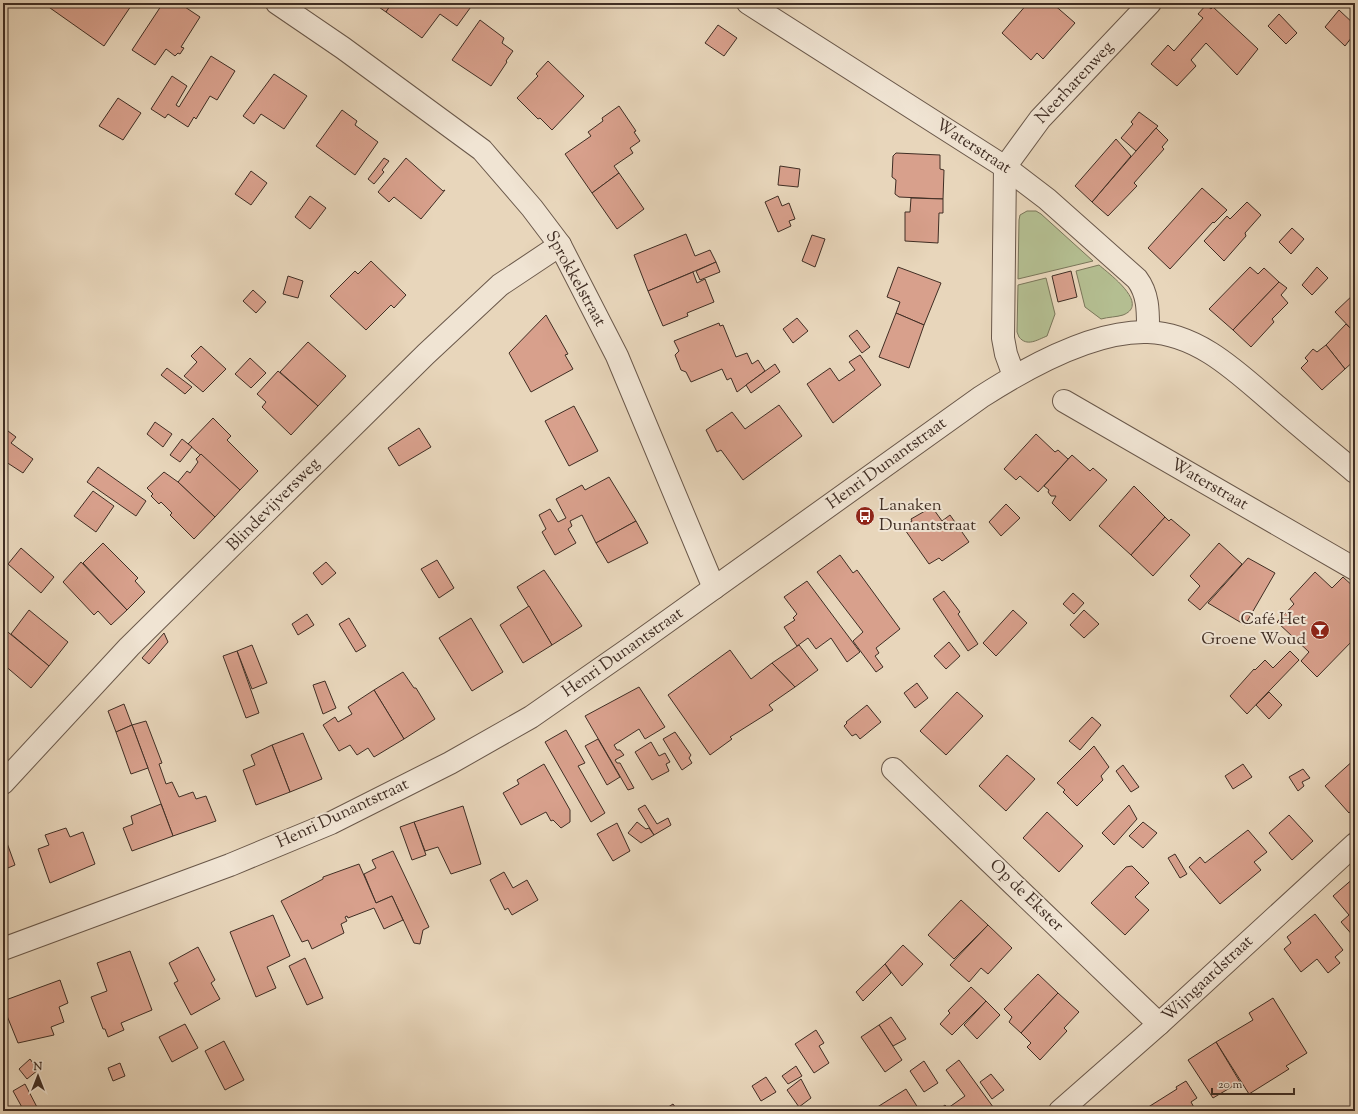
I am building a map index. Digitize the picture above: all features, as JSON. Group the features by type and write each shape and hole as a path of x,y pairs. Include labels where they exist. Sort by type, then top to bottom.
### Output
{"street":[{"name":"Sprokkelstraat","path":"277,3 343,48 482,150 532,208 560,245 617,356 714,588"},
{"name":"Waterstraat","path":"748,3 1004,167 1047,199 1137,279 1144,289 1147,301 1148,332"},
{"name":"Neerharenweg","path":"1004,167 1040,119 1150,3"},
{"path":"1004,167 1003,338 1006,354 1014,376 1047,358 1098,340 1148,332 1170,336 1194,344 1221,360 1355,472"},
{"name":"Blindevijversweg","path":"3,783 129,647 426,354 500,285 560,245"},
{"name":"Henri Dunantstraat","path":"3,949 230,865 331,823 450,763 531,717 974,402 1014,376"},
{"name":"Waterstraat","path":"1064,401 1355,569"},
{"name":"Op de Ekster","path":"893,769 1159,1024"},
{"name":"Wijngaardstraat","path":"1060,1111 1159,1024 1355,844"}],"green space":[{"path":"1027,211 1036,211 1041,214 1093,261 1018,279 1019,220 1020,215"},
{"path":"1099,265 1118,281 1130,296 1132,304 1130,310 1123,315 1101,319 1085,307 1076,271"},
{"path":"1046,278 1055,314 1047,336 1036,341 1025,342 1019,337 1017,332 1018,285"}],"building":[{"path":"43,3 133,3 104,46"},
{"path":"163,3 179,3 200,17 181,47 184,48 180,54 178,53 175,56 166,49 155,65 132,50"},
{"path":"373,3 392,3 386,12"},
{"path":"392,3 473,4 457,26 440,14 422,38 386,12"},
{"path":"1028,3 1052,3 1075,23 1043,59 1037,53 1031,60 1002,33"},
{"path":"1206,5 1211,9 1213,7 1258,49 1237,75 1206,43 1191,60 1196,66 1177,86 1151,64 1168,45 1174,51 1203,18 1198,14"},
{"path":"1339,10 1355,25 1355,33 1345,46 1325,27"},
{"path":"1279,14 1297,33 1286,44 1268,26"},
{"path":"480,20 504,38 502,43 513,51 491,86 452,60"},
{"path":"718,25 737,38 724,56 705,43"},
{"path":"211,56 235,71 217,100 210,96 196,119 194,117 188,127 168,114 165,118 151,109 172,76 187,86 176,105 179,107"},
{"path":"548,61 584,96 552,130 540,118 538,119 517,98 538,76 536,74"},
{"path":"274,74 307,96 284,129 261,114 254,124 243,116"},
{"path":"118,98 141,113 123,140 99,126"},
{"path":"619,106 636,131 634,132 640,141 630,148 633,153 614,166 619,173 592,193 565,154 591,136 588,132 603,121 602,118"},
{"path":"342,110 357,121 355,125 378,142 355,175 316,146"},
{"path":"1139,112 1158,126 1136,151 1121,138 1133,124 1131,122"},
{"path":"1156,128 1168,140 1162,147 1164,149 1134,183 1137,186 1108,216 1092,202"},
{"path":"1116,139 1131,156 1092,202 1075,186"},
{"path":"896,153 940,155 940,169 944,170 943,199 899,197 895,194 896,180 892,177 893,156"},
{"path":"384,158 389,161 382,170 384,172 374,184 368,179"},
{"path":"406,158 443,191 445,190 421,219 394,197 389,202 378,192"},
{"path":"780,166 800,169 798,187 778,185"},
{"path":"251,171 267,183 251,205 235,194"},
{"path":"619,173 644,209 617,229 592,193"},
{"path":"1202,188 1227,210 1214,223 1213,222 1170,269 1148,248"},
{"path":"310,196 326,208 310,229 295,217"},
{"path":"778,196 782,206 789,203 795,219 789,221 791,226 778,232 765,202"},
{"path":"911,198 943,199 943,213 939,213 938,243 905,241 905,212 910,212"},
{"path":"1247,202 1261,215 1245,233 1246,236 1224,261 1204,241 1227,216 1230,219"},
{"path":"1292,228 1304,239 1291,254 1279,242"},
{"path":"686,234 695,256 710,250 716,262 648,291 634,255"},
{"path":"812,235 825,239 815,267 802,261"},
{"path":"371,261 406,295 394,308 391,305 366,330 330,296 355,271 358,274"},
{"path":"716,262 720,272 700,280 696,271"},
{"path":"898,267 941,283 924,325 896,313 900,302 887,297"},
{"path":"1250,267 1258,274 1264,268 1279,282 1233,330 1209,309"},
{"path":"1317,267 1328,278 1312,295 1302,285"},
{"path":"1071,271 1077,297 1058,302 1052,276"},
{"path":"693,272 697,283 705,279 714,302 687,313 688,316 663,326 648,291"},
{"path":"288,276 303,281 298,298 283,294"},
{"path":"1279,282 1287,288 1281,295 1288,303 1272,319 1274,322 1251,347 1233,330"},
{"path":"253,290 266,302 256,313 243,301"},
{"path":"1355,293 1355,333 1335,312"},
{"path":"896,313 924,325 909,368 879,357"},
{"path":"546,315 568,354 565,355 573,369 531,392 509,353"},
{"path":"797,318 808,331 793,343 783,329"},
{"path":"719,323 720,326 723,325 736,357 747,353 752,364 758,360 765,371 737,392 731,378 727,380 722,369 691,382 686,372 681,370 675,355 679,351 674,341"},
{"path":"1346,324 1355,333 1355,360 1345,369 1326,345"},
{"path":"857,330 870,347 862,353 849,336"},
{"path":"308,342 346,376 318,406 280,372"},
{"path":"1326,345 1345,369 1322,390 1301,368 1308,361 1305,358 1313,349 1317,352"},
{"path":"201,346 226,369 203,392 184,376 197,362 191,356"},
{"path":"860,355 881,385 833,423 807,384 830,368 839,381 855,370 849,362"},
{"path":"250,358 266,373 251,388 235,374"},
{"path":"775,364 780,372 751,393 746,385"},
{"path":"167,368 192,387 185,394 161,375"},
{"path":"278,371 318,406 291,435 262,407 266,402 257,394"},
{"path":"779,405 802,436 743,480 721,450 717,452 706,430 732,412 745,429"},
{"path":"574,406 598,451 569,466 545,421"},
{"path":"213,418 231,436 227,440 258,471 240,490 188,444"},
{"path":"155,422 172,434 163,447 147,434"},
{"path":"419,428 431,447 399,466 388,448"},
{"path":"8,431 16,437 11,443 33,459 23,473 3,460 3,438"},
{"path":"1036,434 1055,452 1058,450 1068,459 1072,455 1038,492 1020,476 1016,480 1004,469"},
{"path":"182,439 192,447 180,462 170,455"},
{"path":"201,454 240,490 215,517 178,482 187,471 190,473 198,462 196,459"},
{"path":"1072,455 1090,471 1093,468 1107,480 1070,521 1052,503 1056,496 1051,496 1048,492 1049,490 1044,486"},
{"path":"98,467 146,501 136,516 87,482"},
{"path":"164,472 178,482 215,517 194,539 170,515 172,513 161,502 159,504 151,496 153,494 147,488"},
{"path":"609,477 636,521 596,543 582,515 570,521 572,526 568,529 576,543 555,555 542,532 546,529 539,515 550,509 558,522 566,518 556,499 582,485 585,490"},
{"path":"1134,486 1165,517 1131,555 1099,526"},
{"path":"93,491 114,506 96,532 74,516"},
{"path":"1006,504 1020,518 1001,536 989,522"},
{"path":"932,507 942,521 950,515 969,542 942,561 939,558 929,564 903,527 912,521 911,519"},
{"path":"1165,517 1169,521 1171,519 1190,535 1153,576 1131,555"},
{"path":"636,521 648,543 608,563 596,543"},
{"path":"103,543 138,578 135,581 145,592 127,610 83,563"},
{"path":"1219,543 1242,564 1200,610 1188,600 1200,586 1190,576"},
{"path":"21,548 54,577 41,593 8,564"},
{"path":"840,555 853,573 857,570 900,629 876,648 879,653 875,656 883,667 876,672 853,641 863,632 817,572"},
{"path":"1248,558 1275,573 1245,625 1208,603"},
{"path":"437,560 454,588 439,598 421,569"},
{"path":"81,562 127,610 111,625 98,611 94,615 63,582"},
{"path":"326,562 336,573 322,585 313,573"},
{"path":"544,570 582,626 552,645 517,587"},
{"name":"Café Het Groene Woud","path":"1315,572 1332,588 1343,577 1355,588 1355,638 1317,677 1301,661 1309,652 1277,622 1294,604 1290,599"},
{"path":"807,581 860,652 847,662 831,638 816,649 808,638 797,646 784,627 795,620 793,618 797,614 784,597"},
{"path":"944,591 960,612 958,614 978,644 968,651 933,599"},
{"path":"1073,593 1084,603 1074,614 1063,604"},
{"path":"529,606 552,645 523,663 500,625"},
{"path":"29,610 68,642 49,666 11,634"},
{"path":"1013,610 1027,623 996,656 983,643"},
{"path":"1084,610 1099,624 1084,638 1070,625"},
{"path":"307,614 314,625 298,635 292,624"},
{"path":"349,618 366,646 356,652 339,624"},
{"path":"471,618 503,672 472,691 439,638"},
{"path":"3,628 49,666 31,688 3,664"},
{"path":"164,633 168,642 149,664 142,658"},
{"path":"949,642 960,656 946,669 934,656"},
{"path":"252,645 267,683 252,689 237,651"},
{"path":"799,645 818,670 795,687 772,663"},
{"path":"730,650 751,679 772,663 795,687 769,705 773,710 730,737 732,739 710,755 668,695"},
{"path":"237,651 259,713 246,718 223,656"},
{"path":"1290,651 1299,660 1247,714 1230,696 1254,669 1255,670 1265,660 1273,668"},
{"path":"403,672 414,688 416,688 435,719 404,739 374,690"},
{"path":"325,681 336,708 323,714 313,685"},
{"path":"917,683 928,698 915,708 904,693"},
{"path":"639,687 665,727 645,739 639,729 614,745 617,750 620,750 624,755 615,760 617,763 620,763 634,788 628,790 585,716"},
{"path":"374,690 404,739 374,757 368,748 357,755 350,745 339,751 323,725 335,717 338,722 352,714 348,707"},
{"path":"957,692 983,716 946,755 920,731"},
{"path":"1269,692 1282,705 1269,719 1256,705"},
{"path":"124,704 132,725 116,732 108,711"},
{"path":"867,705 881,722 860,739 856,734 852,736 844,726 847,723 846,722"},
{"path":"1092,717 1101,725 1080,750 1069,741"},
{"path":"146,721 162,763 159,764 166,784 172,782 179,797 193,792 196,799 206,796 216,821 173,836 132,725"},
{"path":"132,725 148,768 131,774 116,732"},
{"path":"566,730 585,763 578,766 605,813 591,822 545,742"},
{"path":"675,732 691,755 689,758 692,763 682,770 663,739"},
{"path":"303,733 322,779 290,792 272,745"},
{"path":"598,739 620,777 607,785 585,746"},
{"path":"651,742 659,756 665,753 670,762 666,764 669,771 652,780 635,752"},
{"path":"272,745 290,792 256,805 243,770 255,765 251,755"},
{"path":"1094,746 1109,767 1101,776 1103,780 1077,806 1063,792 1065,790 1057,783"},
{"path":"1007,755 1035,779 1006,811 979,786"},
{"path":"1355,759 1355,808 1349,813 1325,786"},
{"path":"544,764 570,810 570,822 561,828 553,820 551,821 546,812 521,825 503,793 519,784 517,780"},
{"path":"1243,764 1252,777 1233,789 1225,776"},
{"path":"1123,765 1139,787 1131,792 1116,771"},
{"path":"1303,769 1310,778 1302,782 1304,786 1298,791 1289,777"},
{"path":"161,804 173,836 132,851 123,828 133,824 131,816"},
{"path":"645,805 657,824 668,818 671,825 654,835 638,809"},
{"path":"1129,805 1137,819 1114,845 1102,833"},
{"path":"463,806 481,864 451,874 438,847 425,851 414,822"},
{"path":"1047,812 1083,846 1059,872 1023,838"},
{"path":"1289,815 1313,841 1292,860 1269,833"},
{"path":"414,822 426,855 412,860 400,827"},
{"path":"637,822 646,829 649,828 654,835 641,843 628,833"},
{"path":"1143,822 1157,833 1143,848 1129,836"},
{"path":"617,823 630,851 613,861 597,834"},
{"path":"66,828 70,837 83,832 95,864 50,883 38,849 49,845 45,835"},
{"path":"1248,830 1267,852 1254,862 1261,870 1220,904 1189,867 1200,857 1205,863"},
{"path":"7,843 15,865 3,870 3,844"},
{"path":"393,851 429,927 423,930 420,944 414,943 392,896 376,903 364,874 376,868 372,860"},
{"path":"1175,854 1187,874 1180,878 1168,858"},
{"path":"359,864 376,903 392,896 403,920 384,929 374,908 348,918 347,916 345,917 347,921 341,924 344,933 312,949 308,940 302,942 281,901 323,879 323,877"},
{"path":"1132,866 1149,883 1135,897 1149,910 1125,935 1091,903 1126,867"},
{"path":"504,872 513,888 527,880 538,900 512,915 508,908 505,910 490,880"},
{"path":"1355,877 1355,938 1341,922 1349,915 1333,896"},
{"path":"961,900 988,925 954,959 928,935"},
{"path":"1315,914 1343,950 1335,957 1340,963 1328,973 1317,959 1301,972 1284,949 1291,943 1287,937"},
{"path":"273,915 290,956 267,967 276,988 256,997 230,932"},
{"path":"988,925 1012,948 988,974 981,968 969,982 950,965"},
{"path":"903,945 923,964 902,986 885,964"},
{"path":"198,947 215,980 211,983 220,999 191,1015 174,983 178,981 169,963"},
{"path":"130,951 152,1010 121,1023 124,1030 108,1037 105,1029 103,1029 91,997 107,991 97,963"},
{"path":"305,958 323,998 307,1005 289,966"},
{"path":"885,964 891,973 863,1001 856,992"},
{"path":"1038,974 1058,993 1021,1033 1009,1022 1012,1017 1004,1009"},
{"path":"60,980 68,1003 59,1007 64,1022 51,1027 54,1035 18,1043 3,1006 3,1001"},
{"path":"971,987 986,1001 952,1035 940,1024 950,1013 948,1011"},
{"path":"1058,993 1079,1012 1064,1028 1067,1031 1040,1060 1027,1047 1031,1043 1021,1033"},
{"path":"1273,998 1307,1053 1286,1066 1289,1069 1249,1094 1216,1042 1253,1020 1249,1013"},
{"path":"986,1001 1000,1015 977,1039 964,1025"},
{"path":"891,1017 906,1039 893,1046 879,1025"},
{"path":"185,1024 198,1048 172,1062 159,1037"},
{"path":"879,1025 902,1060 885,1072 861,1037"},
{"path":"816,1030 824,1043 819,1046 829,1063 814,1073 795,1044"},
{"path":"224,1041 244,1080 225,1090 205,1051"},
{"path":"1216,1042 1240,1082 1213,1098 1188,1060"},
{"path":"30,1059 38,1070 27,1079 19,1069"},
{"path":"959,1060 996,1111 937,1111 945,1105 948,1108 965,1096 946,1070"},
{"path":"924,1061 938,1083 924,1092 910,1071"},
{"path":"120,1063 125,1076 113,1081 108,1068"},
{"path":"796,1066 802,1076 788,1084 782,1076"},
{"path":"991,1074 1004,1090 992,1099 980,1082"},
{"path":"766,1077 776,1092 761,1101 752,1086"},
{"path":"801,1079 811,1098 799,1107 787,1090"},
{"path":"1186,1081 1197,1098 1191,1102 1196,1111 1142,1111 1177,1089 1176,1087"},
{"path":"25,1084 39,1111 24,1111 13,1091"},
{"path":"906,1089 920,1111 871,1111"},
{"path":"673,1104 678,1111 662,1111"}],"place":[{"name":"Lanaken Dunantstraat","path":"865,516"},
{"name":"Café Het Groene Woud","path":"1320,630"}]}
